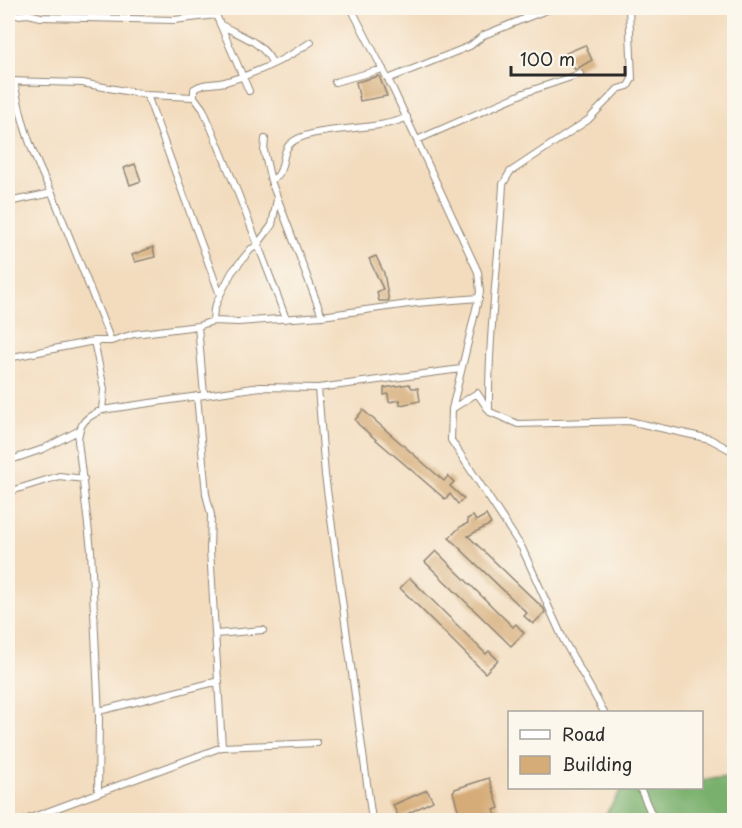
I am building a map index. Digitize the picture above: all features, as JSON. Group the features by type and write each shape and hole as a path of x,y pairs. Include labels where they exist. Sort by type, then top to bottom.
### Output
{"street":[{"path":"213,8 249,91"},
{"path":"351,8 407,117 475,260 479,277 479,298 452,409 452,440 522,548 564,641 603,711"},
{"path":"522,8 526,18"},
{"path":"388,79 470,46 484,35 552,8"},
{"path":"559,8 590,8"},
{"path":"489,410 488,366 498,274 502,184 510,172 588,120 618,89 628,86 632,79 629,8"},
{"path":"8,16 28,14 41,17 174,20 216,15"},
{"path":"221,25 256,42 264,48 272,62"},
{"path":"286,319 270,269 258,245 215,136 203,109 194,97 194,89 202,84 225,82 272,62 285,59 311,42"},
{"path":"335,82 383,69"},
{"path":"417,140 524,93 580,74"},
{"path":"111,341 52,193 39,171 21,120 11,81 82,83 147,95 194,97"},
{"path":"147,95 220,295"},
{"path":"271,181 279,175 288,146 300,136 360,129 398,122 407,117"},
{"path":"265,139 264,151 271,181 322,316"},
{"path":"8,202 52,193"},
{"path":"213,321 214,309 220,295 226,289 232,272 251,249 258,245 273,225 277,199"},
{"path":"8,358 111,341 134,334 198,326 213,321 322,316 416,303 479,298"},
{"path":"198,326 206,494 211,515 222,747"},
{"path":"94,342 96,361 104,389 102,410"},
{"path":"98,793 99,711 91,550 78,441 78,431 86,417 102,410 260,387 318,388 461,369"},
{"path":"318,388 325,475 372,820"},
{"path":"452,409 477,393 489,410 518,424 629,421 710,439 735,452"},
{"path":"8,461 43,449 78,431"},
{"path":"8,492 59,476 84,479"},
{"path":"216,634 263,630"},
{"path":"99,711 219,681"},
{"path":"25,820 222,747 317,743"},
{"path":"640,789 654,820"}],"green space":[{"path":"734,776 734,820 602,820 621,790 703,789 703,780"}],"building":[{"path":"585,45 592,60 575,70 566,53"},
{"path":"379,76 387,96 360,101 356,82"},
{"path":"135,164 141,181 130,185 124,168"},
{"path":"153,247 155,257 135,262 132,255"},
{"path":"376,256 384,273 389,301 379,301 377,292 383,289 369,259"},
{"path":"409,384 412,388 418,388 420,401 400,405 400,400 389,402 388,394 384,395 384,388"},
{"path":"363,410 444,481 448,476 454,482 450,486 464,499 458,504 450,494 445,499 359,425 355,420"},
{"path":"486,515 491,524 468,536 544,609 545,612 533,624 524,616 527,613 449,538 460,527 468,523 467,519 473,516 476,521"},
{"path":"436,551 513,627 516,624 524,633 511,646 425,562"},
{"path":"410,578 486,654 489,651 498,660 485,673 400,588"},
{"path":"489,778 499,808 494,810 498,820 461,820 453,792 455,789"},
{"path":"427,790 433,801 399,818 393,805"}]}
